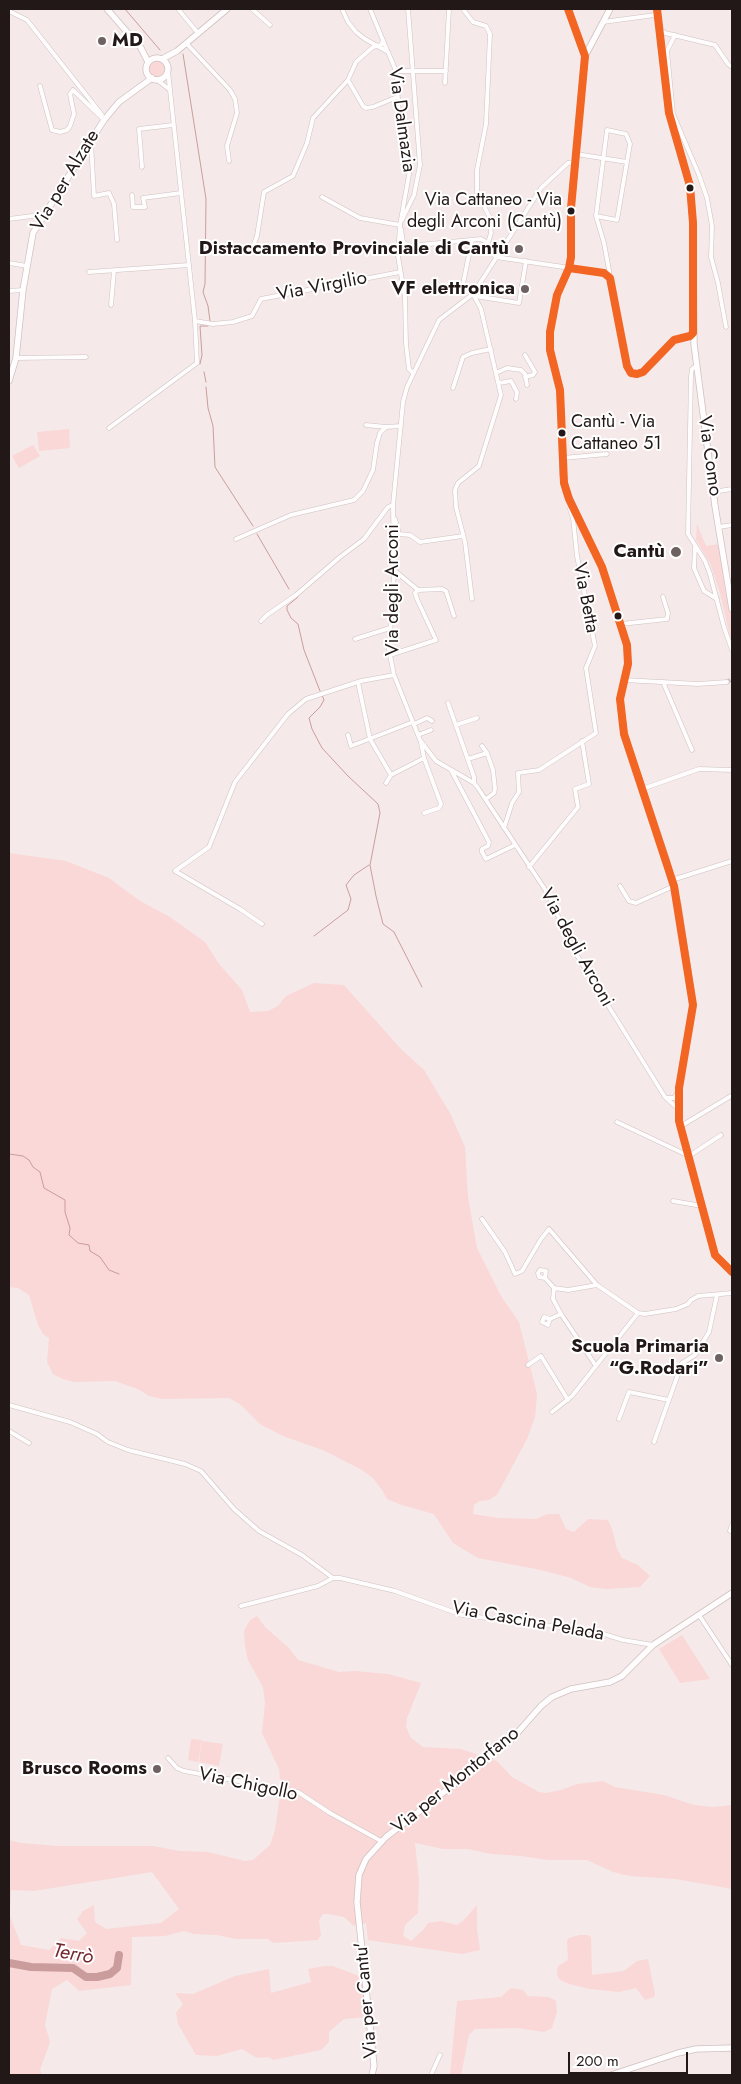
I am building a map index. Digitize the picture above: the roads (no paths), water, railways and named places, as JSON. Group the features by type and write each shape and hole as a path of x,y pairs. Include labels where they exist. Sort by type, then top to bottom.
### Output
{"street":[{"path":"107,9 141,48 154,58 162,59 177,51 226,9"},
{"path":"178,9 198,33"},
{"path":"252,9 270,25"},
{"name":"Via Dalmazia","path":"342,9 352,28 362,37 387,50 396,72 399,114 408,149 410,169 398,242 400,272 406,303 406,344 409,369 413,373"},
{"path":"370,9 387,50"},
{"path":"408,9 420,166 414,198 400,225 403,242 409,246 472,240 481,240 488,243"},
{"path":"445,84 449,9"},
{"path":"464,9 473,22 486,26 490,34 486,124 476,170 477,192 489,216 490,233 488,243 492,252 496,257 604,273 609,276"},
{"path":"568,9 586,56"},
{"path":"610,9 586,56 574,162 570,220 571,257 569,268 557,295 550,332 550,350 560,390 564,483 572,507 602,567 621,624 628,651 628,664 620,700 624,734 673,883 693,1005 677,1106"},
{"path":"9,11 27,20 104,119"},
{"path":"603,22 656,11 663,62"},
{"path":"658,25 673,34"},
{"path":"658,25 673,34 715,45 732,67"},
{"path":"658,25 663,62"},
{"path":"661,39 673,34"},
{"path":"673,34 667,51 673,114 699,175 706,198 712,226 711,257 726,327"},
{"path":"251,251 257,236 264,192 293,176 307,143 314,118 348,80 356,62 373,47 382,44 383,40"},
{"path":"186,43 230,90 235,99 237,113 227,146 229,161"},
{"path":"140,86 148,62 141,48"},
{"path":"154,79 162,78 177,51"},
{"path":"148,62 154,58"},
{"path":"109,428 197,363 195,320 168,69 162,59"},
{"name":"Via Como","path":"663,62 669,114 690,186 693,223 694,344 713,492 732,608"},
{"path":"146,70 154,79 170,90"},
{"path":"396,72 446,71"},
{"name":"Via per Alzate","path":"9,381 16,358 23,290 33,233 104,119 119,102 140,86 154,79"},
{"path":"348,80 361,104 366,108 372,108 397,97"},
{"path":"40,86 52,130 60,132 67,130 70,126 74,114 70,94 73,90 104,119"},
{"path":"142,167 139,129 173,125"},
{"path":"596,216 617,220 618,218 630,144 628,137 624,133 607,130 596,216 604,243 629,371 634,374 643,372 674,340 690,336 693,333"},
{"path":"91,140 94,196 109,193 114,204 117,240"},
{"path":"576,154 628,162"},
{"name":"Via degli Arconi","path":"574,162 568,163 541,188 496,257 474,295 439,320 413,373 404,398 393,505 394,570 390,655 394,675 420,738 436,761 474,783 486,799 548,894 573,949 666,1098 677,1106"},
{"path":"132,195 133,207 145,207 143,198 181,193"},
{"path":"322,197 360,218 400,225"},
{"path":"9,219 32,216 42,218"},
{"path":"463,284 472,240"},
{"path":"474,295 519,303 526,262"},
{"path":"9,264 27,266"},
{"path":"90,272 189,265"},
{"path":"111,304 114,270"},
{"name":"Via Virgilio","path":"195,320 213,324 233,322 252,316 261,299 400,272"},
{"path":"9,291 23,290"},
{"path":"472,599 463,536 456,507 455,487 458,482 479,466 501,398 481,308 474,295"},
{"path":"682,337 694,344"},
{"path":"453,388 463,357 491,349"},
{"path":"525,355 534,372 533,375 525,377"},
{"path":"16,358 86,357"},
{"path":"697,365 692,369 691,376 688,534 705,561 732,650"},
{"path":"496,373 507,368 521,370 527,385"},
{"path":"499,383 511,381 517,392 516,399"},
{"path":"366,425 401,426"},
{"path":"236,539 295,514 350,502 357,498 374,470 377,443 380,433 386,427"},
{"path":"563,458 607,454"},
{"path":"713,492 732,489"},
{"path":"261,621 296,595 340,556 364,539 388,507 393,505"},
{"name":"Via Betta","path":"504,828 512,803 519,792 518,773 539,770 596,733 586,668 595,646 577,556 573,518 570,510 572,507"},
{"path":"393,514 399,534 410,536 420,542 463,536"},
{"path":"719,527 732,525"},
{"path":"694,544 696,553 694,568 704,591 717,599"},
{"path":"394,570 418,590 442,589 446,591 454,616"},
{"path":"390,655 436,640 417,599 415,593 418,590"},
{"path":"621,624 667,619 668,613 663,597"},
{"path":"355,639 390,628"},
{"path":"262,924 175,871 209,847 235,782 288,714 306,699 358,682 394,675"},
{"path":"624,680 714,684 727,682"},
{"path":"358,682 370,739 392,775"},
{"path":"664,682 692,750"},
{"path":"448,704 474,777 474,783"},
{"path":"348,735 351,746 427,718 432,721"},
{"path":"456,725 477,718"},
{"path":"424,813 439,808 441,804 424,758 420,738 431,730"},
{"path":"529,867 578,807 575,789 589,784 582,741"},
{"path":"482,746 487,753 493,770 494,793 486,799"},
{"path":"468,759 487,753"},
{"path":"386,783 392,775 424,758"},
{"path":"451,770 489,842 488,846 482,849 486,860 515,845"},
{"path":"642,789 699,770 732,770"},
{"path":"620,886 629,901 636,903 673,883 732,861"},
{"path":"679,1088 676,1095 680,1123 716,1255 731,1269"},
{"path":"666,1098 674,1098 676,1095"},
{"path":"680,1123 731,1096"},
{"path":"617,1122 689,1156"},
{"path":"689,1156 721,1134"},
{"path":"673,1200 702,1206"},
{"path":"482,1219 505,1252 513,1272 518,1274 522,1272 549,1229 597,1285 638,1313 656,1313 676,1309 688,1304 698,1296 732,1293"},
{"path":"545,1278 554,1288 568,1290 597,1285"},
{"path":"554,1288 553,1299 561,1314 596,1366"},
{"path":"654,1442 682,1363 695,1355 709,1332 717,1295"},
{"path":"552,1412 568,1400 638,1313"},
{"path":"550,1319 561,1314"},
{"path":"528,1365 541,1356 568,1400"},
{"path":"642,1373 643,1365 679,1372"},
{"path":"619,1419 629,1392 669,1400"},
{"name":"Via Cascina Pelada","path":"9,1406 70,1422 123,1448 185,1464 201,1471 234,1509 259,1531 302,1555 333,1578 395,1591 462,1615 594,1631 623,1640 653,1645"},
{"path":"9,1431 29,1443"},
{"path":"730,1531 732,1525"},
{"path":"242,1606 318,1586 333,1578"},
{"name":"Via per Montorfano","path":"360,1924 358,1902 359,1876 366,1860 381,1841 512,1740 541,1706 552,1697 570,1689 610,1682 622,1676 653,1645 732,1593"},
{"path":"698,1615 732,1665"},
{"name":"Via Chigollo","path":"168,1758 177,1768 184,1772 298,1792 330,1813 381,1841"},
{"name":"Via per Cantu'","path":"360,1924 374,2066 372,2075"},
{"path":"611,2075 678,2053 696,2049 732,2048"},
{"path":"431,2075 440,2055"}],"waterway":[{"path":"125,9 160,50"},
{"path":"183,54 206,199 205,284 203,292 208,306 210,321"},
{"path":"200,364 202,355 200,326 208,326"},
{"path":"204,372 206,382"},
{"path":"206,387 208,408 213,426 215,467 253,526"},
{"path":"257,534 289,589"},
{"path":"298,597 287,606 287,610 291,618 298,624 304,650 320,691"},
{"path":"322,695 324,700 309,718 312,729 322,748 378,804 380,813 370,865 376,896 383,924 394,932 422,987"},
{"path":"314,936 348,910 351,899 346,885 354,875 369,865"},
{"path":"9,1154 23,1156 29,1160 33,1167 40,1172 44,1188 65,1200 65,1212 70,1228 69,1235 78,1243 89,1245 90,1251 100,1257 109,1270 119,1274"},
{"name":"Terrò","path":"9,1963 31,1967 73,1968 86,1977 97,1977 110,1974 117,1968 119,1955"}],"tunnel":[{"path":"727,682 732,679"}],"place":[{"name":"MD","path":"102,41"},
{"name":"Via Cattaneo - Via degli Arconi (Cantù)","path":"571,211"},
{"name":"Distaccamento Provinciale di Cantù","path":"519,249"},
{"name":"VF elettronica","path":"525,289"},
{"name":"Cantù - Via Cattaneo 51","path":"562,433"},
{"name":"Cantù","path":"676,552"},
{"name":"Scuola Primaria “G.Rodari”","path":"719,1358"},
{"name":"Brusco Rooms","path":"157,1769"}]}
